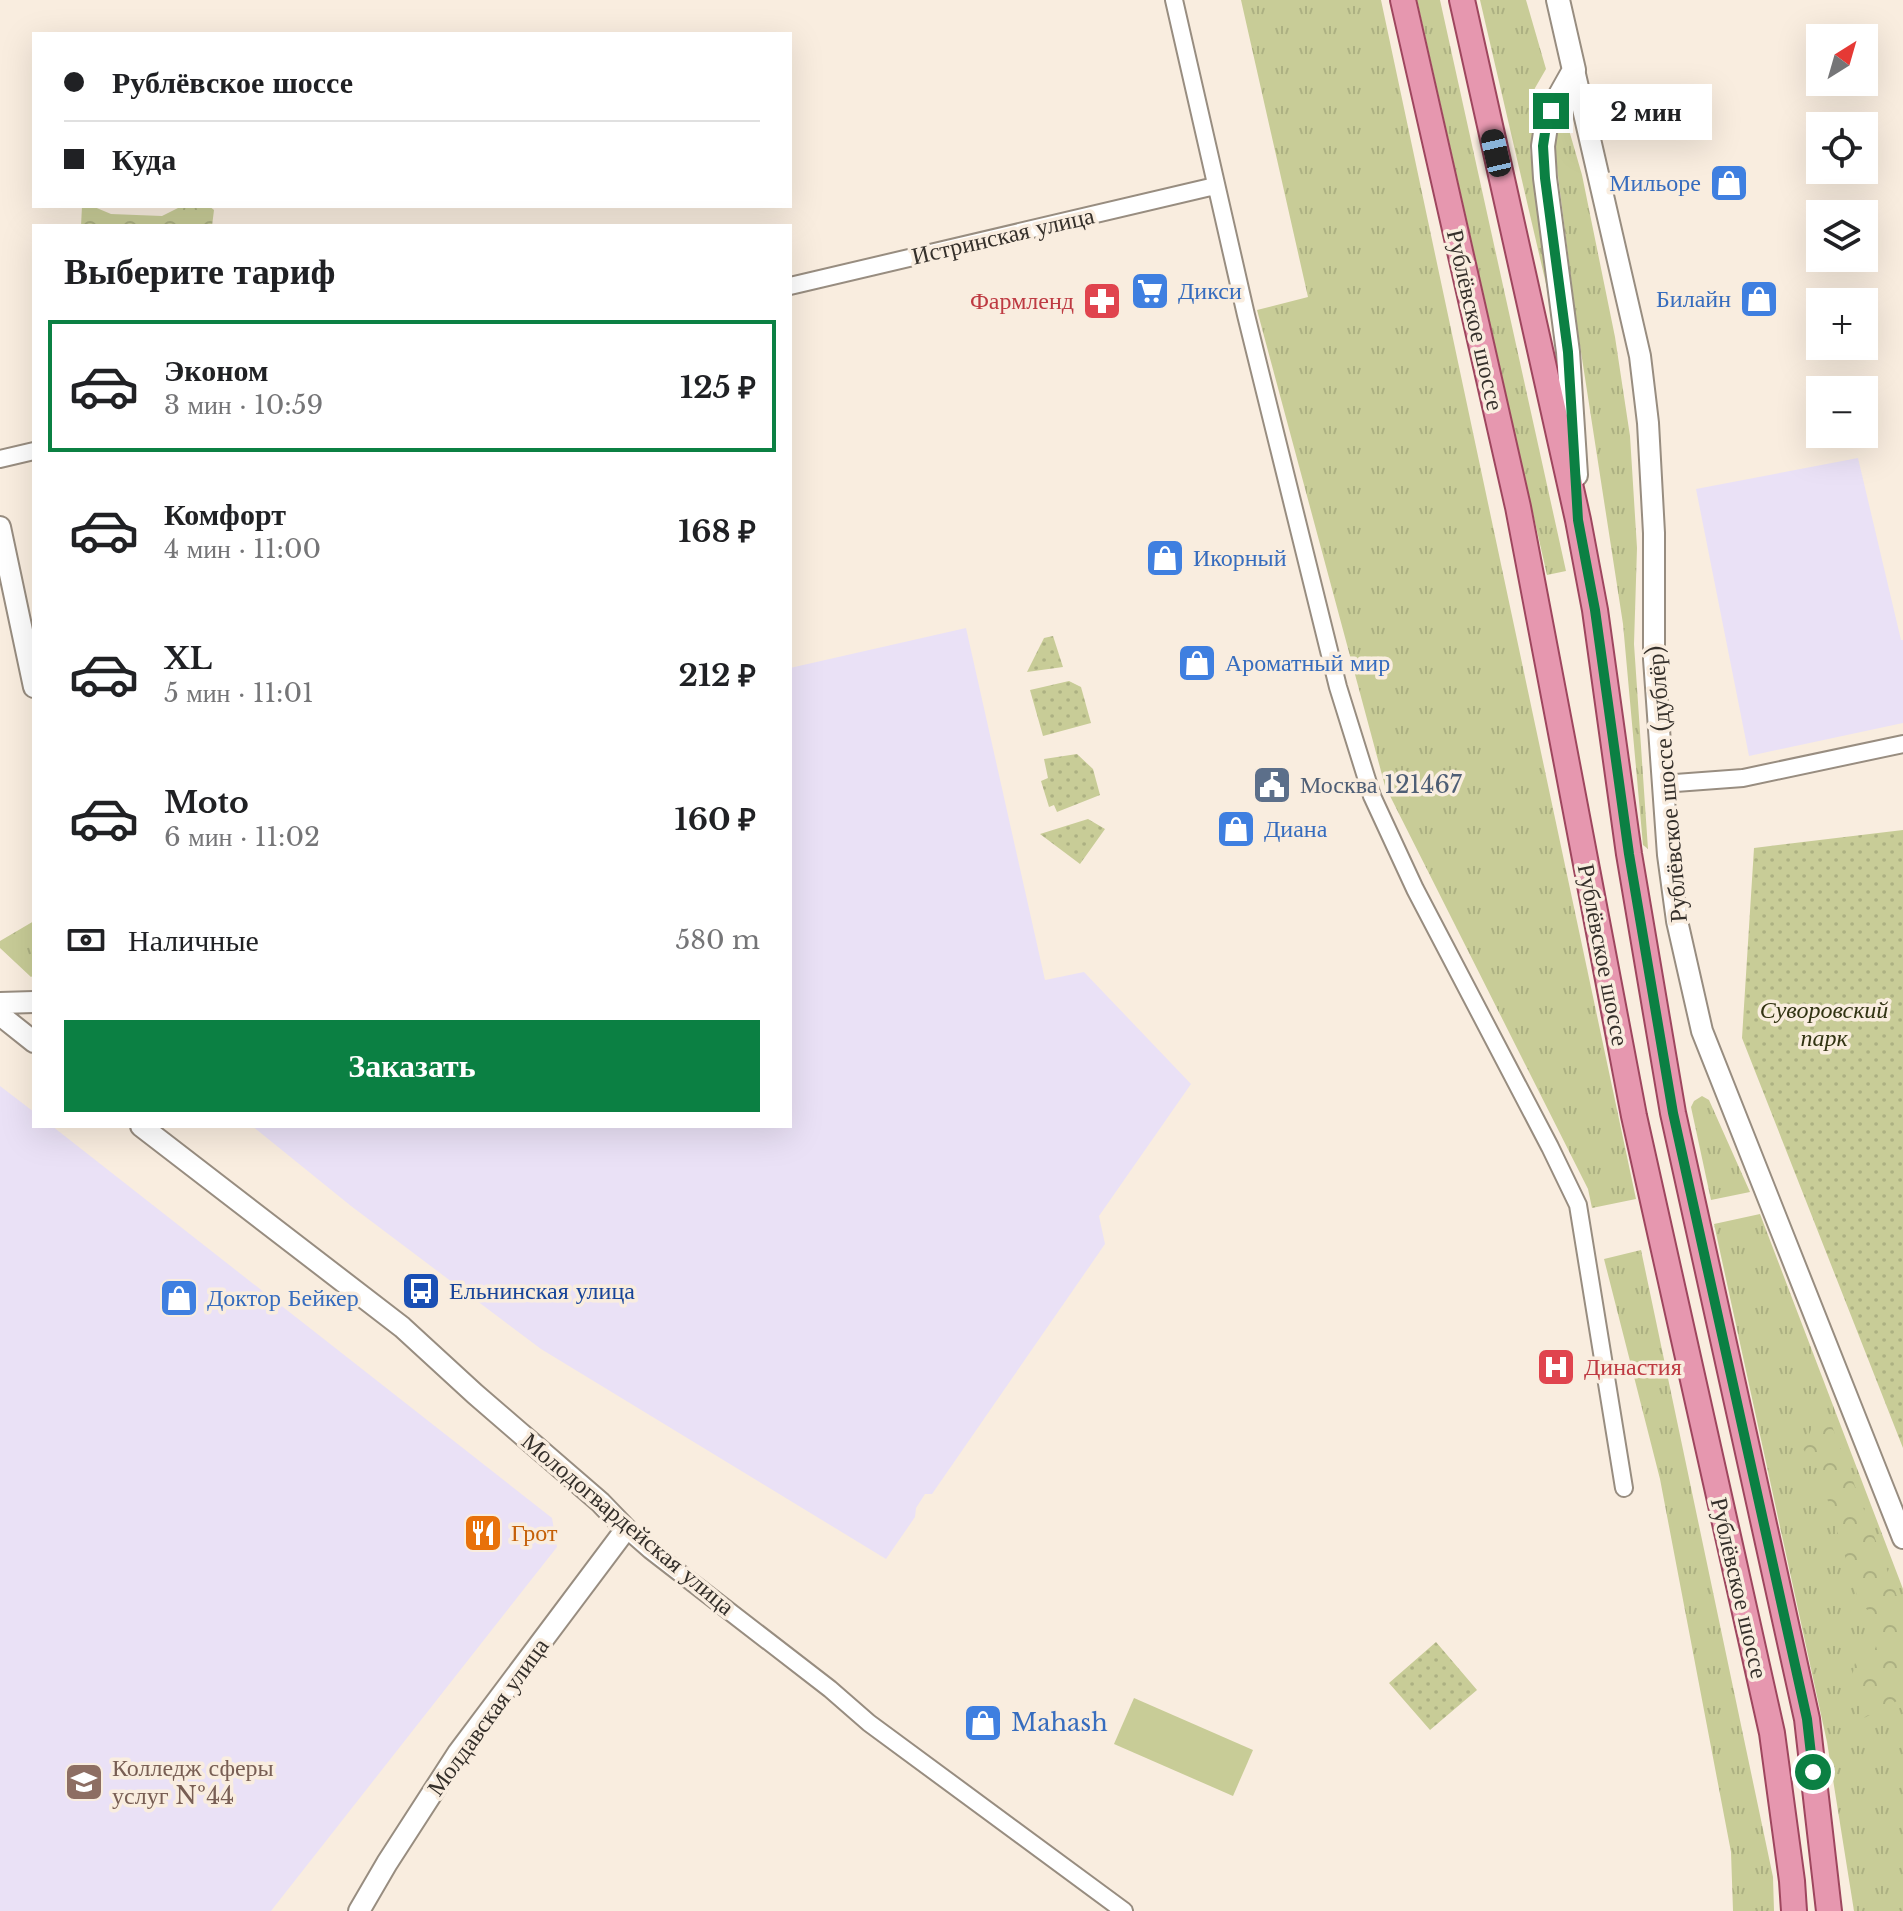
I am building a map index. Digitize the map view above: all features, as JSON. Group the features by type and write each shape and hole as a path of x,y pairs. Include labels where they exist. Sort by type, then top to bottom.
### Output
{"main road":[{"name":"Рублёвское шоссе","path":"1403,0 1518,507 1634,1116 1772,1733 1794,1911"},
{"name":"Рублёвское шоссе","path":"1462,0 1578,520 1595,610 1629,854 1673,1113 1807,1719 1829,1911"},
{"name":"Рублёвское шоссе (дублёр)","path":"1558,0 1574,70"},
{"path":"1574,70 1551,111 1543,146 1568,352 1578,520"}],"street":[{"path":"1174,0 1215,186 1334,671 1372,796 1415,889 1578,1205 1624,1488"},
{"name":"Рублёвское шоссе (дублёр)","path":"1574,70 1637,341 1648,423 1654,533 1654,659 1668,855 1677,921 1702,1031 1903,1538"},
{"name":"Истринская улица","path":"792,286 1215,186"},
{"path":"0,459 32,451"},
{"path":"0,527 32,678"},
{"path":"1662,784 1743,778 1903,744"},
{"path":"0,1003 32,1002"},
{"path":"0,1015 32,1040"},
{"name":"Молодогвардейская улица","path":"144,1128 402,1327 650,1550 830,1689 869,1723 1124,1911"},
{"name":"Молдавская улица","path":"359,1911 458,1753 626,1529"}],"shaded area":[{"path":"1858,458 1903,640 1903,723 1749,756 1696,489"},
{"path":"966,628 1045,980 1084,972 1191,1084 1099,1216 1105,1244 932,1494 925,1494 916,1508 915,1517 886,1559 541,1349 351,1206 254,1128 792,1128 792,668"},
{"path":"0,1086 32,1110 32,1128 55,1128 552,1518 557,1547 271,1911 0,1911"}],"green space":[{"path":"1241,0 1381,0 1636,1199 1592,1208 1588,1189 1385,786 1257,310 1308,297"},
{"path":"1417,0 1440,0 1566,571 1547,575"},
{"path":"1480,0 1526,0 1546,69 1535,88 1529,108 1535,114 1530,150 1553,314"},
{"path":"1558,127 1569,130 1582,175 1615,337 1630,436 1637,548 1634,644 1648,849 1643,845 1623,624 1577,326 1556,160"},
{"path":"82,208 97,208 111,214 162,216 178,208 214,210 212,224 81,224"},
{"path":"1053,636 1063,667 1027,672 1044,638"},
{"path":"1069,681 1081,687 1091,723 1043,736 1030,690"},
{"path":"1077,754 1093,769 1100,795 1057,812 1054,805 1049,807 1041,781 1048,778 1044,759"},
{"path":"1088,819 1105,829 1080,864 1040,834"},
{"name":"Суворовский парк","path":"1903,830 1903,1448 1742,1038 1754,848"},
{"path":"32,922 32,976 0,948 0,941"},
{"path":"1702,1096 1709,1100 1750,1192 1711,1200 1691,1107"},
{"path":"1760,1214 1903,1589 1903,1911 1854,1911 1827,1742 1714,1224"},
{"path":"1641,1250 1773,1877 1774,1911 1733,1911 1731,1852 1660,1479 1604,1259"},
{"path":"1813,1425 1832,1426 1903,1612 1903,1712 1897,1701 1862,1719 1852,1677 1856,1658 1875,1650 1880,1629 1857,1595 1818,1469 1803,1449"},
{"path":"1436,1642 1477,1690 1430,1730 1389,1683"},
{"path":"1134,1698 1253,1750 1233,1796 1114,1744"}],"place":[{"name":"Мильоре","path":"1729,183"},
{"name":"Дикси","path":"1150,291"},
{"name":"Билайн","path":"1759,299"},
{"name":"Фармленд","path":"1102,301"},
{"name":"Икорный","path":"1165,558"},
{"name":"Ароматный мир","path":"1197,663"},
{"name":"Москва 121467","path":"1272,785"},
{"name":"Диана","path":"1236,829"},
{"name":"Ельнинская улица","path":"421,1291"},
{"name":"Доктор Бейкер","path":"179,1298"},
{"name":"Династия","path":"1556,1367"},
{"name":"Грот","path":"483,1533"},
{"name":"Mahash","path":"983,1723"},
{"name":"Колледж сферы услуг №44","path":"84,1782"}],"route":[{"path":"1551,111 1543,146 1545,178 1568,352 1578,520 1595,610 1629,854 1673,1113 1807,1719 1813,1772"}]}
